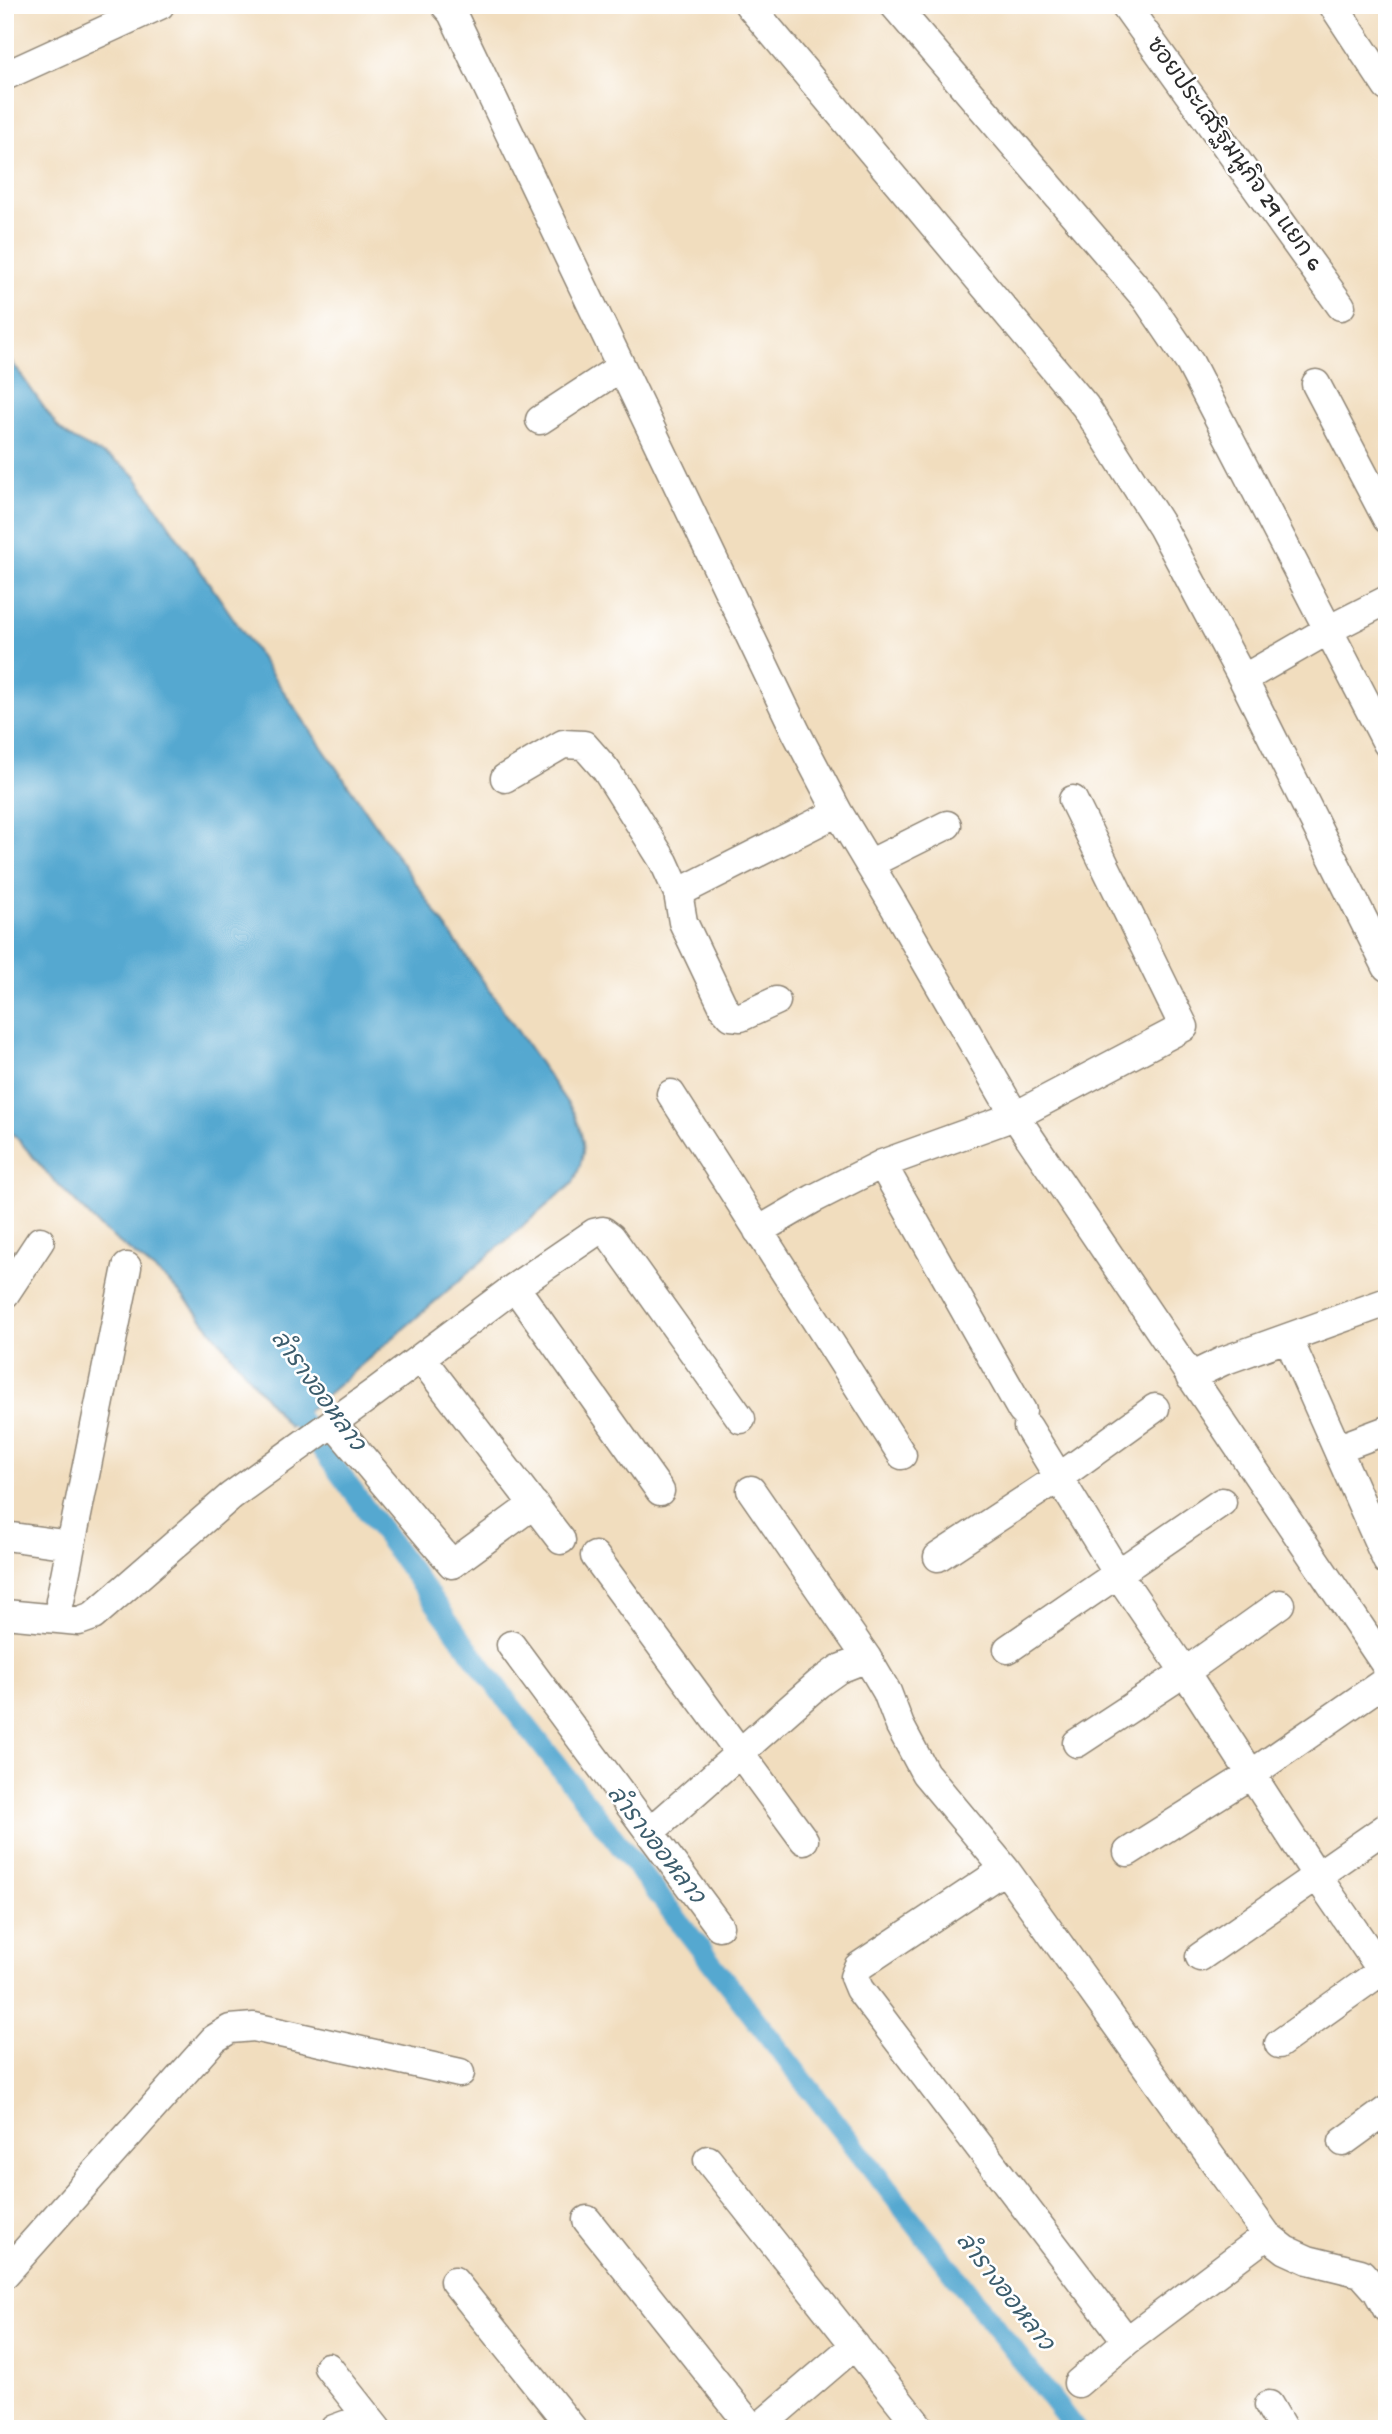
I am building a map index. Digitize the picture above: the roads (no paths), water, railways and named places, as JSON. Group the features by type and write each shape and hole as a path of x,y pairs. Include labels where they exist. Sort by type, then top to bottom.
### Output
{"street":[{"path":"7,75 160,5"},
{"path":"445,5 452,13 796,732 838,812 1015,1116 1387,1667"},
{"path":"749,5 1085,407 1162,527 1380,938 1387,967"},
{"path":"894,5 1147,300 1190,363 1387,743"},
{"name":"ซอยประเสริฐมนูกิจ 29 แยก 6","path":"1125,5 1341,306"},
{"path":"1333,5 1387,87"},
{"path":"540,420 621,367"},
{"path":"1316,384 1387,519"},
{"path":"1243,679 1387,600"},
{"path":"505,778 563,744 584,745 613,781 664,862 678,893 683,922 724,1008 732,1016 741,1017 776,1001"},
{"path":"758,1231 882,1164 1015,1116 1184,1027 1073,800"},
{"path":"678,893 838,812"},
{"path":"869,864 947,825"},
{"path":"671,1094 902,1455"},
{"path":"882,1164 1058,1478 1250,1775 1385,1972 1279,2044"},
{"path":"5,1614 79,1620 93,1616 231,1496 515,1287 594,1233 603,1231 611,1237 741,1419"},
{"path":"5,1294 40,1241"},
{"path":"60,1601 128,1267"},
{"path":"515,1287 660,1491"},
{"path":"1190,1377 1223,1361 1387,1302"},
{"path":"1288,1338 1387,1560"},
{"path":"421,1358 561,1540"},
{"path":"939,1557 1058,1478 1155,1408"},
{"path":"333,1423 452,1564 534,1504"},
{"path":"1339,1448 1387,1430"},
{"path":"751,1490 867,1658 887,1692 900,1726 925,1773 1005,1869 1267,2235 1286,2250 1308,2260 1361,2273 1377,2291 1387,2309"},
{"path":"1008,1649 1222,1502"},
{"path":"5,1536 71,1545"},
{"path":"595,1556 804,1840"},
{"path":"1077,1743 1185,1672 1280,1604"},
{"path":"511,1645 719,1926"},
{"path":"650,1832 839,1669 867,1658"},
{"path":"1128,1852 1250,1775 1387,1680"},
{"path":"1200,1957 1387,1827"},
{"path":"1005,1869 858,1967 854,1977 859,1989 1127,2341"},
{"path":"5,2274 214,2039 230,2029 254,2027 460,2073"},
{"path":"1343,2141 1387,2110"},
{"path":"708,2160 921,2429"},
{"path":"587,2220 755,2429 855,2345"},
{"path":"1078,2383 1127,2341 1267,2235"},
{"path":"454,2281 573,2429"},
{"path":"328,2367 372,2423 334,2429"}],"water":[{"path":"5,352 57,426 76,441 118,462 136,477 574,1113 581,1132 583,1156 573,1183 289,1427 192,1306 168,1281 101,1228 5,1128"}],"waterway":[{"name":"ลำรางออหลาว","path":"282,1395 504,1697 1075,2429"}]}
